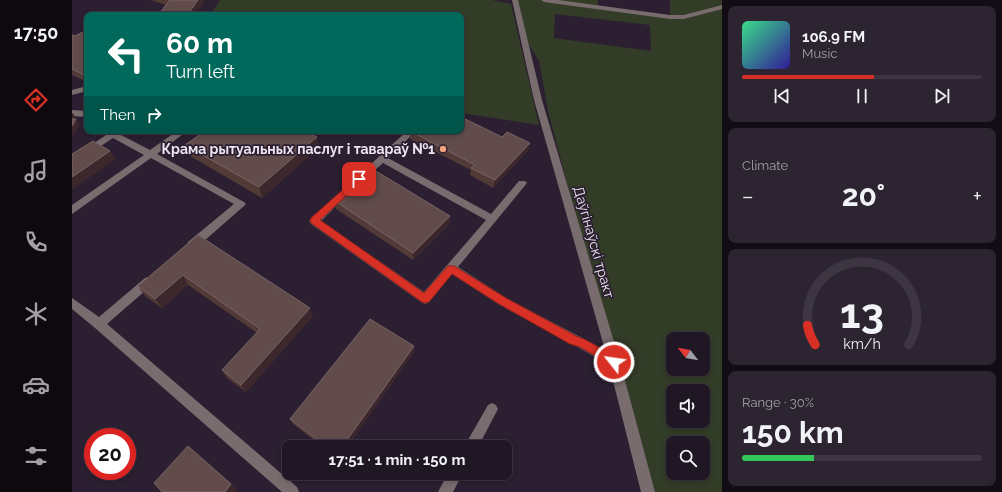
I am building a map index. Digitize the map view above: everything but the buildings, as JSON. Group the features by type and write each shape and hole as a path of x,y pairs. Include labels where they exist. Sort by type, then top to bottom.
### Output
{"street":[{"name":"Даўгінаўскі тракт","path":"515,0 538,100 614,362 648,492"},
{"path":"544,0 670,17 684,17 722,7"},
{"path":"72,94 84,89"},
{"path":"72,113 84,114"},
{"path":"72,162 114,134"},
{"path":"118,134 150,154 241,204 182,254"},
{"path":"72,210 180,134"},
{"path":"409,134 314,221 425,299 522,182"},
{"path":"382,159 492,219"},
{"path":"451,268 502,301 582,343 614,362"},
{"path":"99,324 158,274"},
{"path":"72,303 99,324 292,492"},
{"path":"475,440 492,409"},
{"path":"445,492 452,480"}],"green space":[{"path":"220,0 492,0 511,4 539,125 464,113 464,12 212,12"},
{"path":"515,0 598,0 598,7 670,17 670,0 722,0 722,492 652,492 614,362 548,111 539,61 522,34","holes":["555,14 650,25 651,51 554,38"]}],"place":[{"name":"Крама рытуальных паслуг і тавараў №1","path":"443,149"}],"route":[{"path":"359,179 314,221 425,299 451,268 502,301 582,343 614,362"}]}
